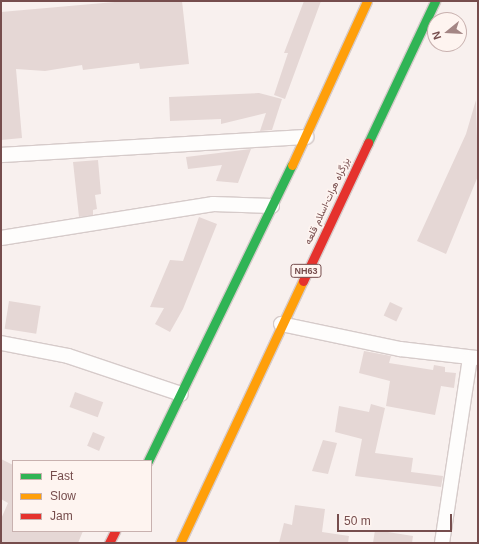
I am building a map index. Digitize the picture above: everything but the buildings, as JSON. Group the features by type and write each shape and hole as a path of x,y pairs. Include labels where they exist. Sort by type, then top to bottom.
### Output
{"highway":[{"path":"148,460 306,138 367,1"},
{"name":"بزرگراه هرات-اسلام قلعه","path":"180,543 281,324 435,1"},
{"path":"109,543 114,532"}],"street":[{"path":"1,155 306,138"},
{"path":"1,238 213,204 272,206"},
{"path":"281,324 400,349 474,358 442,543"},
{"path":"1,343 68,356 181,394"}],"traffic: fast":[{"path":"368,143 435,1"},
{"path":"148,460 292,165"}],"traffic: slow":[{"path":"292,165 367,1"},
{"path":"180,543 303,281"}],"traffic: jam":[{"path":"303,281 368,143"},
{"path":"109,543 114,532"}]}
